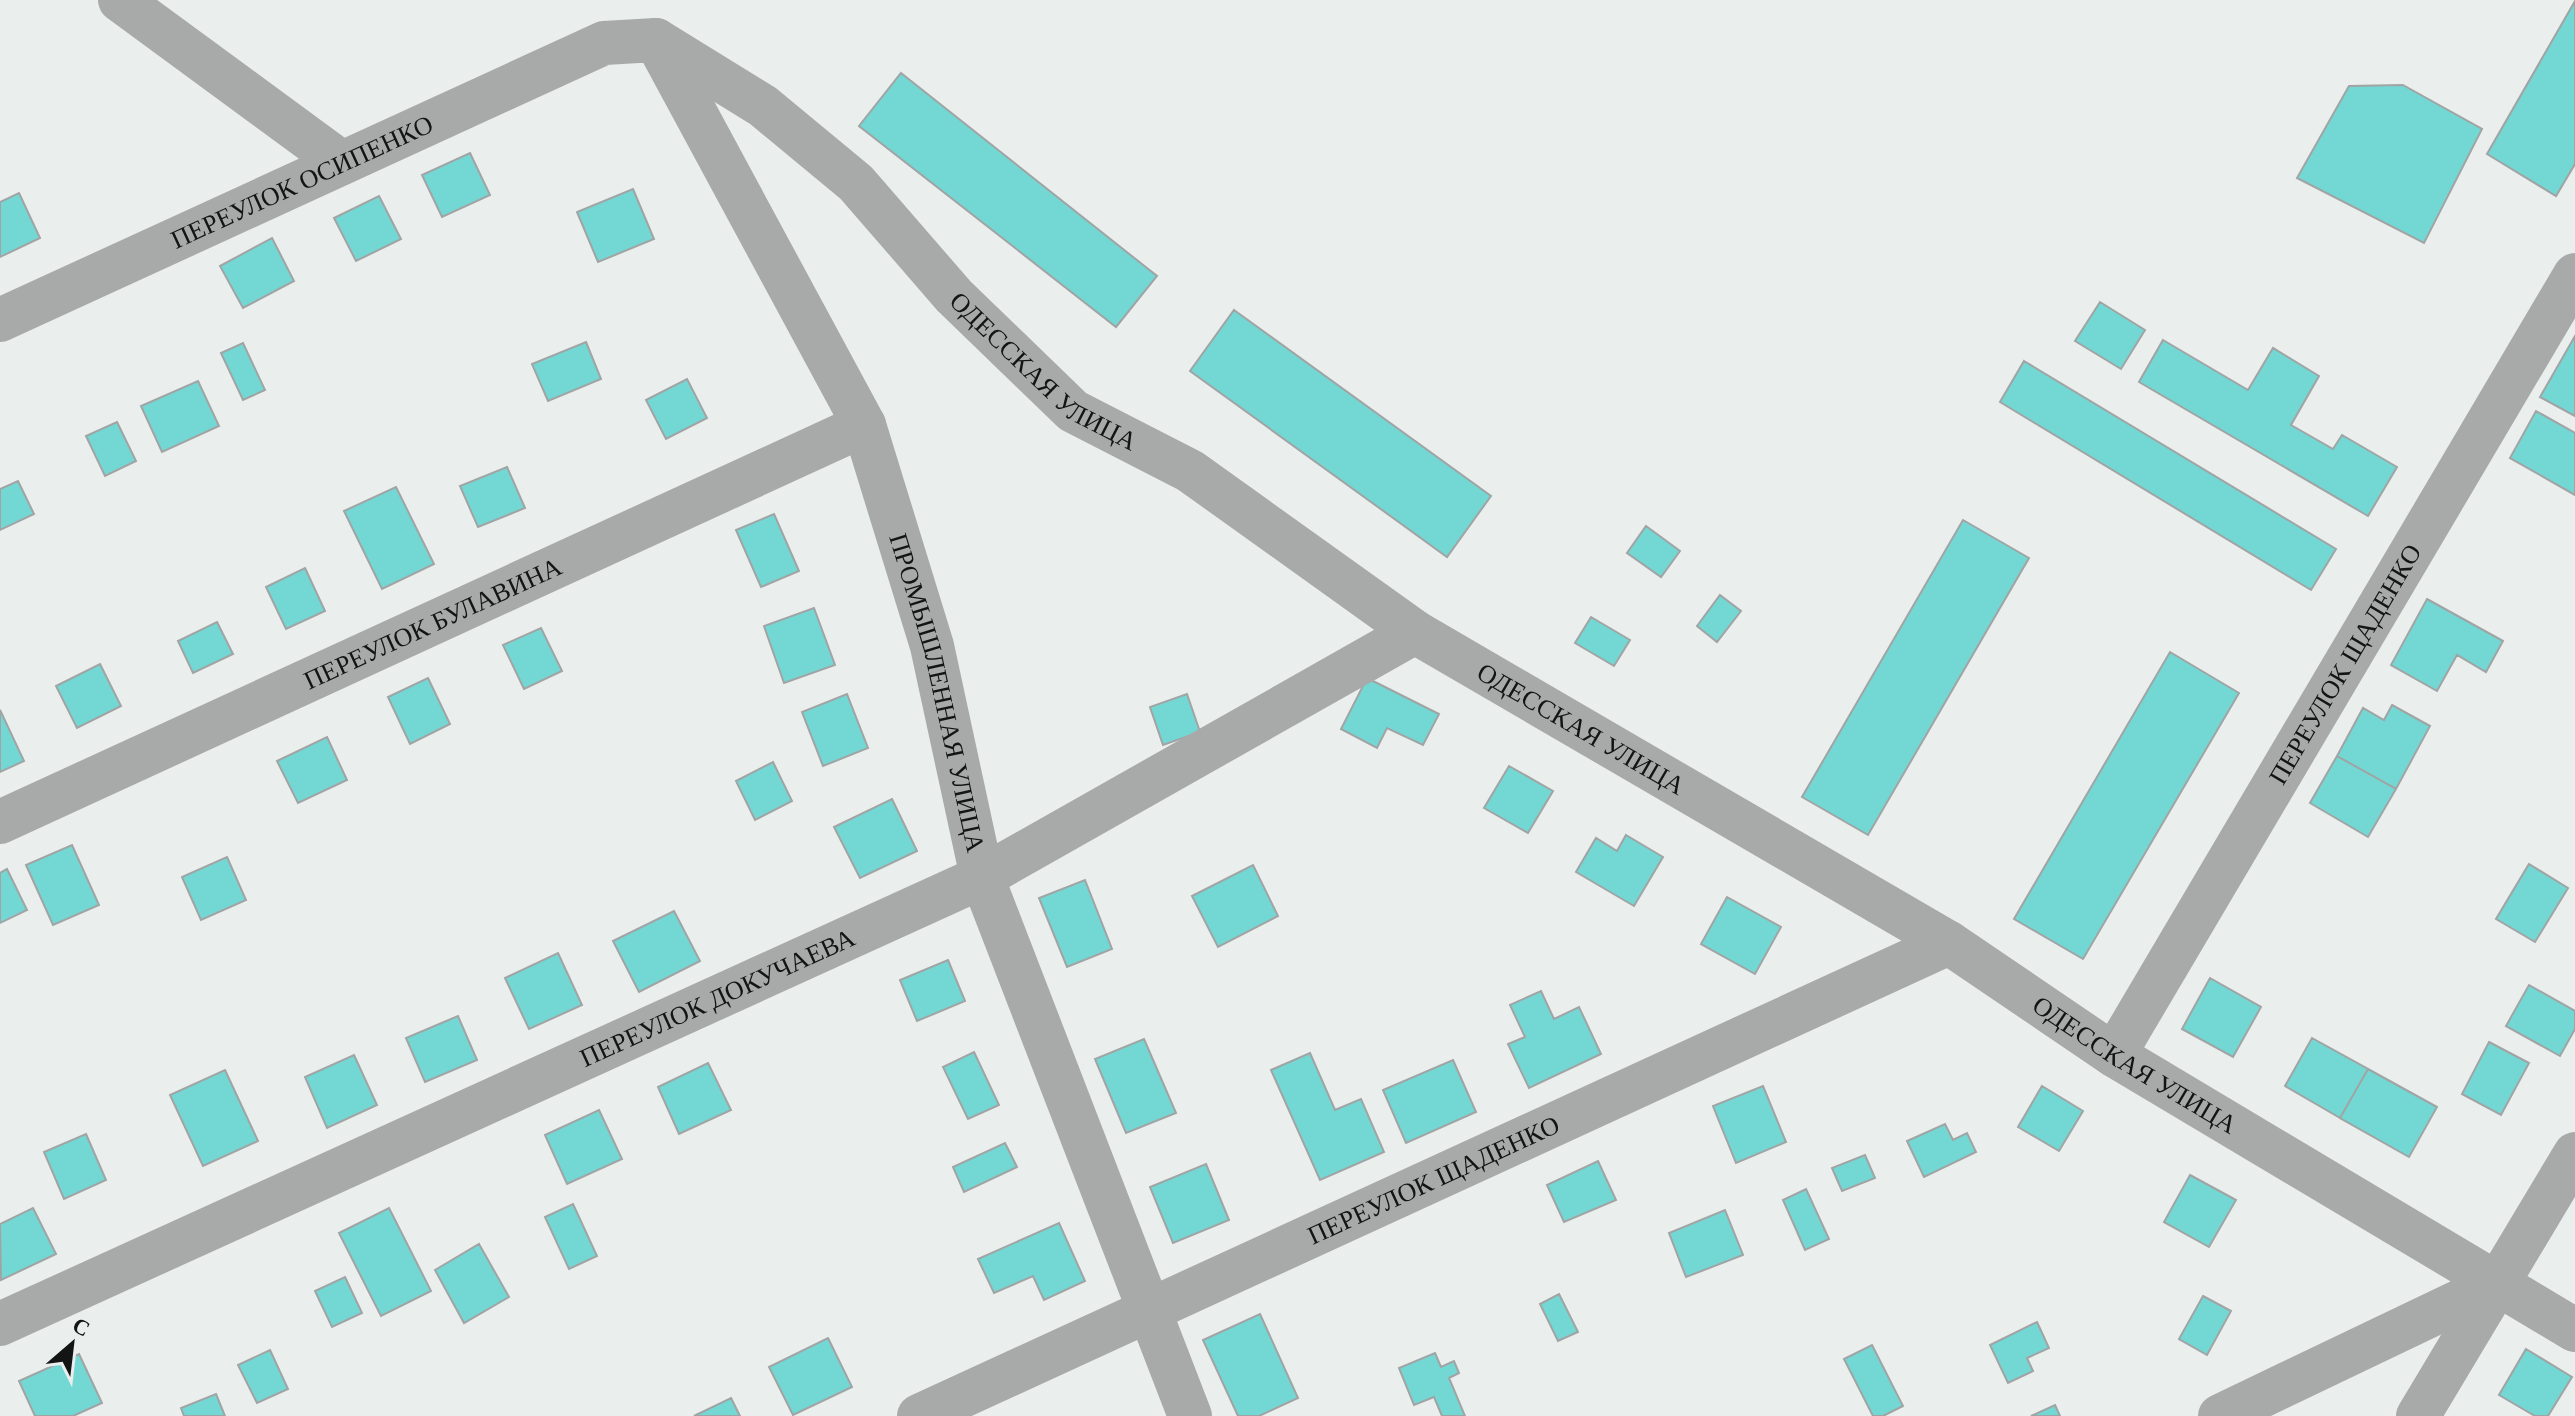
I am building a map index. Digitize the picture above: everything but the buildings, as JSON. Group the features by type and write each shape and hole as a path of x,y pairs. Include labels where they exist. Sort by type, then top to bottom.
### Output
{"street":[{"path":"120,0 342,163"},
{"name":"ПЕРЕУЛОК ОСИПЕНКО","path":"0,320 604,43 656,40"},
{"name":"ПРОМЫШЛЕННАЯ УЛИЦА","path":"656,40 864,425 932,646 982,877 1190,1416"},
{"name":"ОДЕССКАЯ УЛИЦА","path":"656,40 763,106 856,183 954,296 1073,411 1190,471 1415,632 1949,943 2114,1055 2575,1330"},
{"name":"ПЕРЕУЛОК ЩАДЕНКО","path":"2114,1055 2575,275"},
{"name":"ПЕРЕУЛОК БУЛАВИНА","path":"0,822 864,425"},
{"name":"ПЕРЕУЛОК ДОКУЧАЕВА","path":"0,1324 982,877 1415,632"},
{"name":"ПЕРЕУЛОК ЩАДЕНКО","path":"919,1416 1949,943"},
{"path":"2418,1416 2575,1154"},
{"path":"2220,1416 2496,1284"}]}
